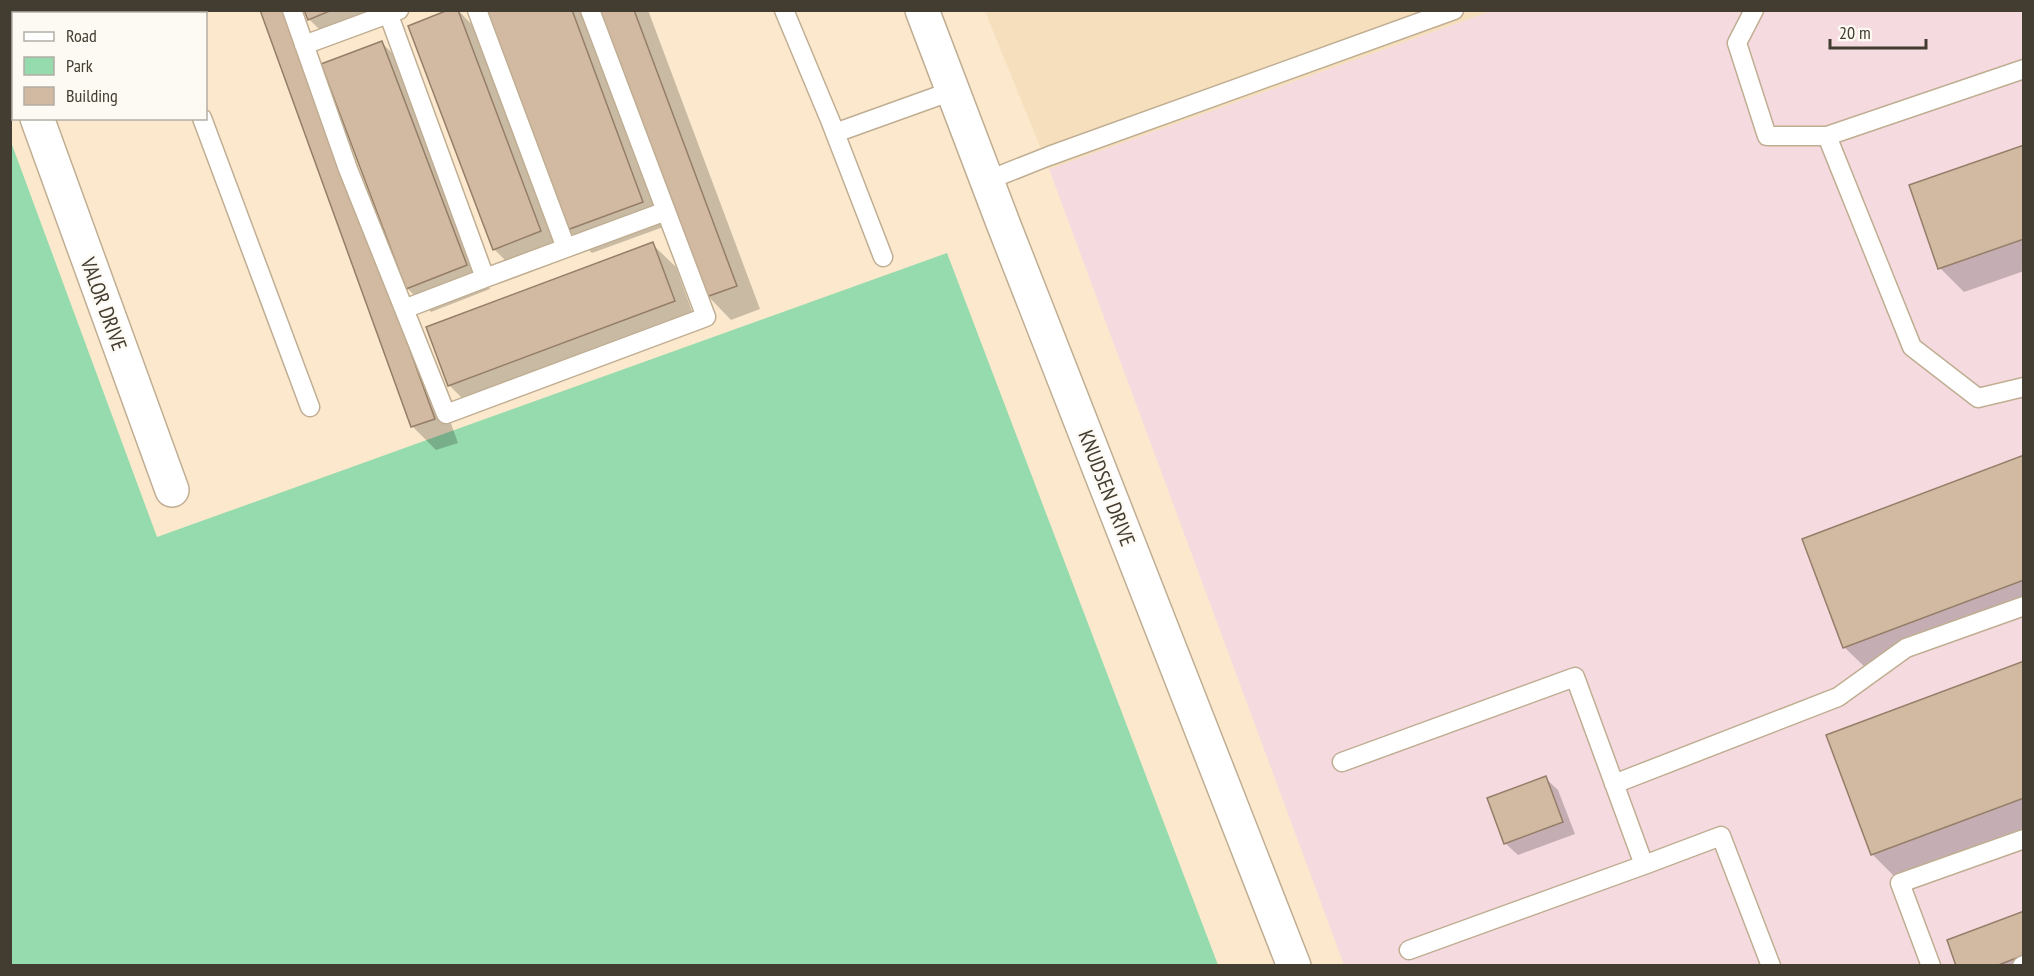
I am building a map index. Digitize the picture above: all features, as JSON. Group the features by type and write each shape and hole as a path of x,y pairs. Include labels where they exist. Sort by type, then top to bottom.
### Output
{"main road":[{"name":"KNUDSEN DRIVE","path":"922,10 986,181 1294,966"},
{"name":"VALOR DRIVE","path":"37,120 172,490"}],"lane":[{"path":"292,10 348,169 446,414 706,317 590,10"},
{"path":"477,10 566,248"},
{"path":"784,10 883,257"},
{"path":"986,181 1049,156 1454,10"},
{"path":"1754,10 1737,43 1767,136 1827,136 2024,69"},
{"path":"304,45 391,12 486,278"},
{"path":"835,133 952,91"},
{"path":"203,120 310,407"},
{"path":"1827,136 1912,347 1978,398 2024,387"},
{"path":"404,309 666,211"},
{"path":"1614,784 1838,697 1906,648 2024,606"},
{"path":"1342,762 1575,677 1644,865"},
{"path":"1409,950 1721,836 1771,966"},
{"path":"1931,966 1900,883 2024,839"}],"shaded area":[{"path":"985,11 1491,11 1049,169"},
{"path":"1491,11 2023,11 2023,965 1344,965 1049,169"}],"green space":[{"path":"11,142 157,537 947,253 1218,965 11,965"}],"building":[{"path":"260,10 287,10 435,419 411,427"},
{"path":"304,10 332,10 308,20"},
{"path":"448,10 458,10 541,231 493,250 408,26"},
{"path":"484,10 572,10 643,202 567,230"},
{"path":"599,10 634,10 737,286 706,297"},
{"path":"382,41 467,265 406,289 321,64"},
{"path":"2024,145 2024,239 1938,269 1909,185"},
{"path":"653,242 675,301 448,386 426,327"},
{"path":"2024,455 2024,580 1843,648 1802,539"},
{"path":"2024,661 2024,798 1871,855 1826,735"},
{"path":"1546,776 1563,822 1504,844 1487,798"},
{"path":"2024,911 2024,955 1996,966 1956,966 1947,940"}]}
